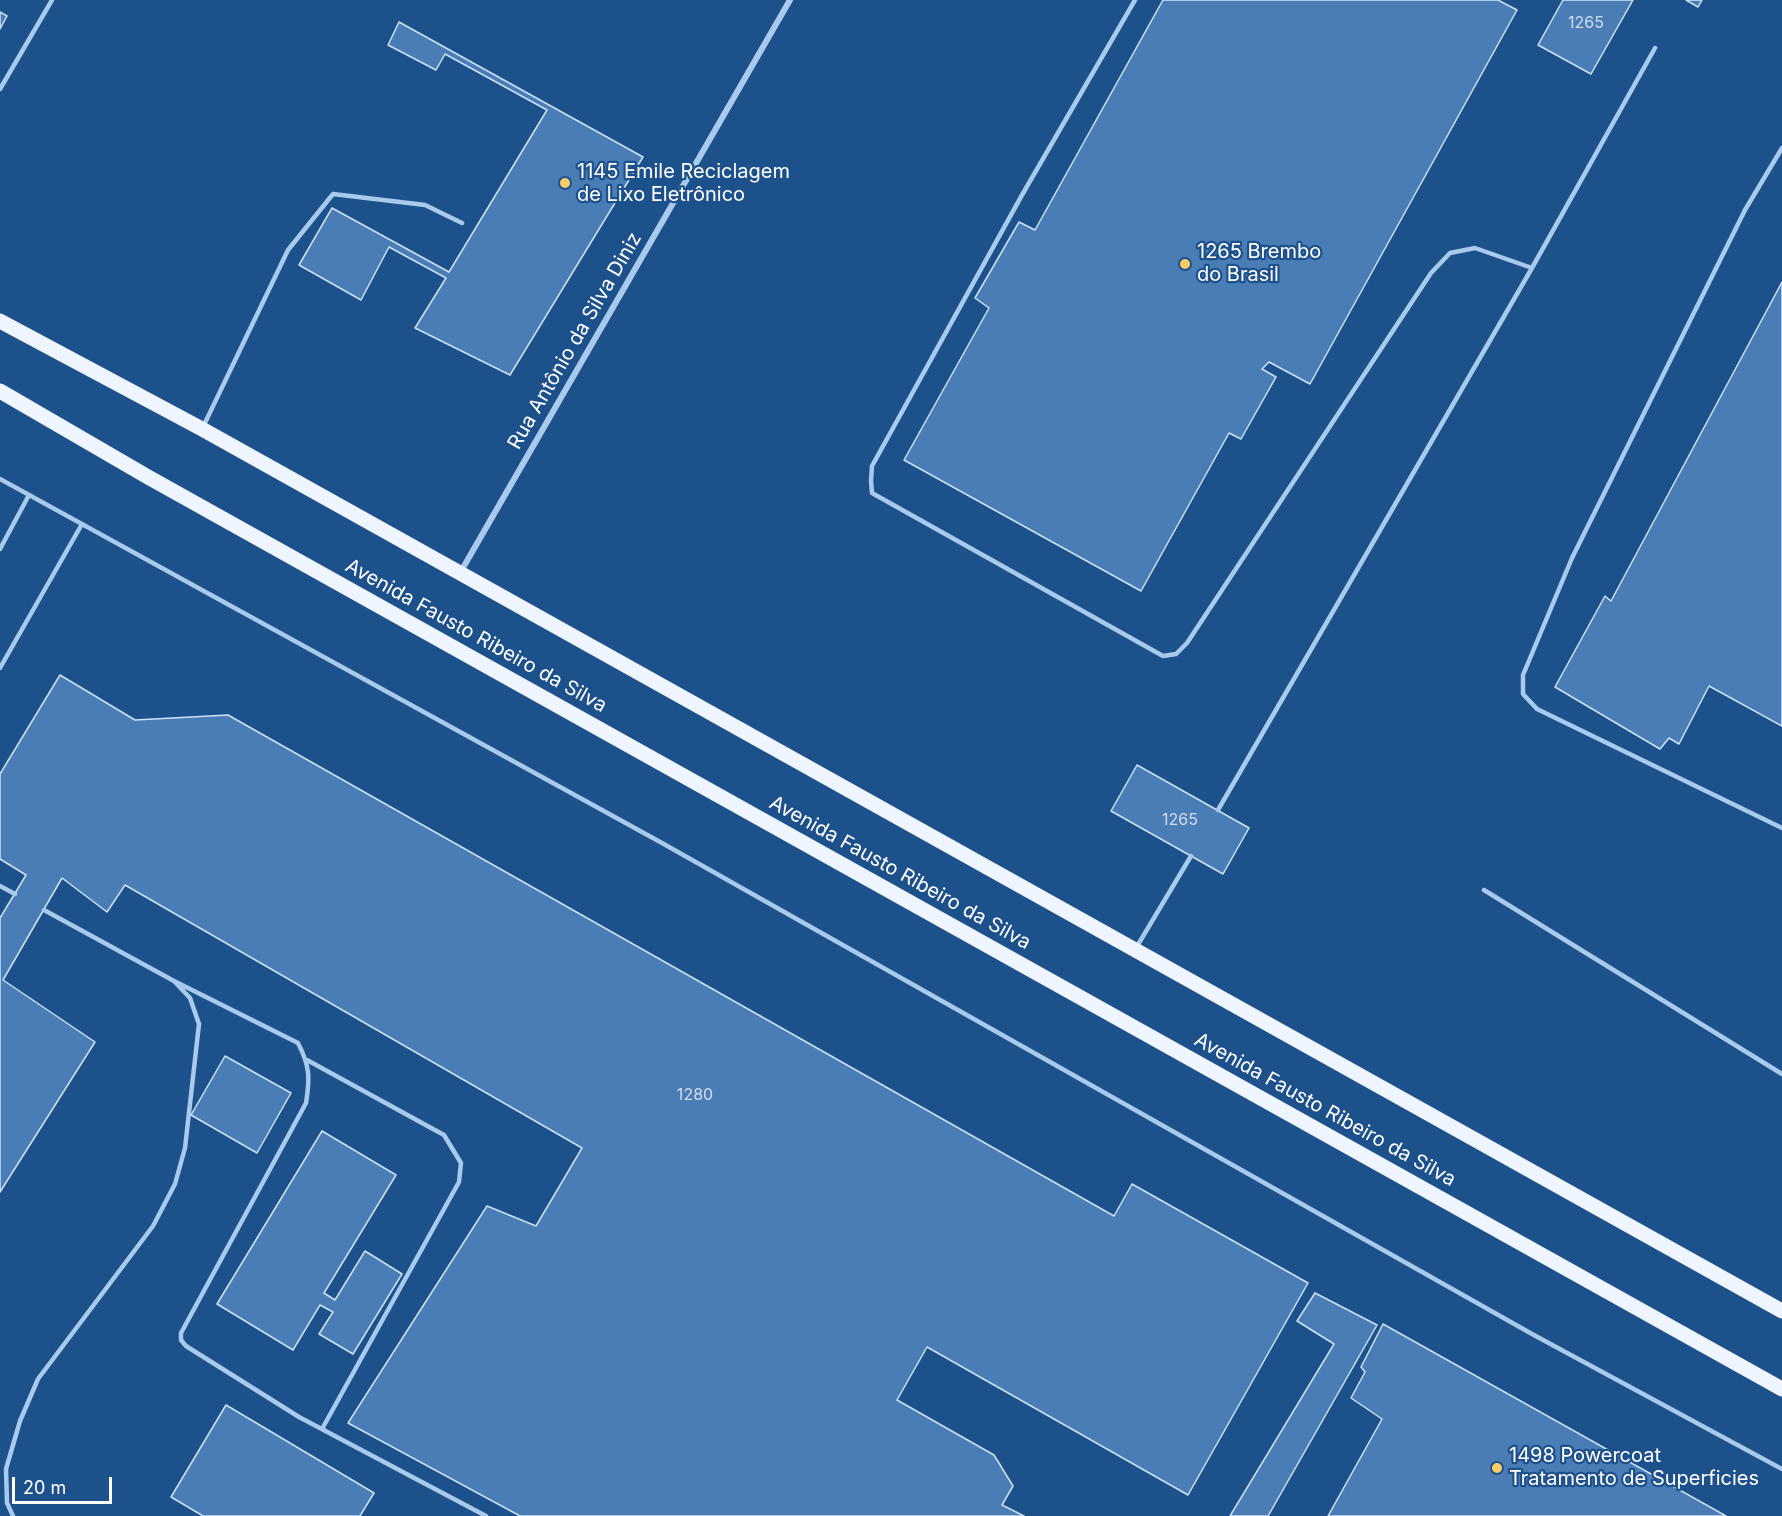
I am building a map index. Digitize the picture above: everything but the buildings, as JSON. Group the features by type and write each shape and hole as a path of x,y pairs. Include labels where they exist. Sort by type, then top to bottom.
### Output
{"main road":[{"path":"0,321 202,429 1782,1311"},
{"name":"Avenida Fausto Ribeiro da Silva","path":"0,391 179,495 1782,1389"}],"street":[{"name":"Rua Antônio da Silva Diniz","path":"460,574 790,0"}],"lane":[{"path":"0,89 52,0"},
{"path":"1135,0 1022,195 872,466 872,493 1163,656 1176,654 1187,643 1431,273 1450,253 1475,248 1532,268"},
{"path":"1218,810 1532,268 1655,48"},
{"path":"1782,148 1745,210 1572,558 1523,675 1523,694 1537,709 1782,828"},
{"path":"202,429 288,250 333,194 425,205 462,223"},
{"path":"0,479 662,843 1532,1334 1782,1469"},
{"path":"0,549 29,495"},
{"path":"0,668 82,524"},
{"path":"1135,950 1191,856"},
{"path":"0,886 15,894"},
{"path":"1484,890 1782,1074"},
{"path":"44,910 174,981 298,1043 307,1060 309,1083 306,1103 181,1333 181,1340 186,1346 299,1416 486,1516"},
{"path":"13,1516 7,1503 6,1469 20,1420 38,1379 153,1226 175,1184 185,1148 199,1024 190,998 174,981"},
{"path":"307,1060 444,1134 461,1163 459,1182 322,1428"}],"place":[{"name":"1145 Emile Reciclagem de Lixo Eletrônico","path":"565,183"},
{"name":"1265 Brembo do Brasil","path":"1185,264"},
{"name":"1498 Powercoat Tratamento de Superficies","path":"1497,1468"}]}
